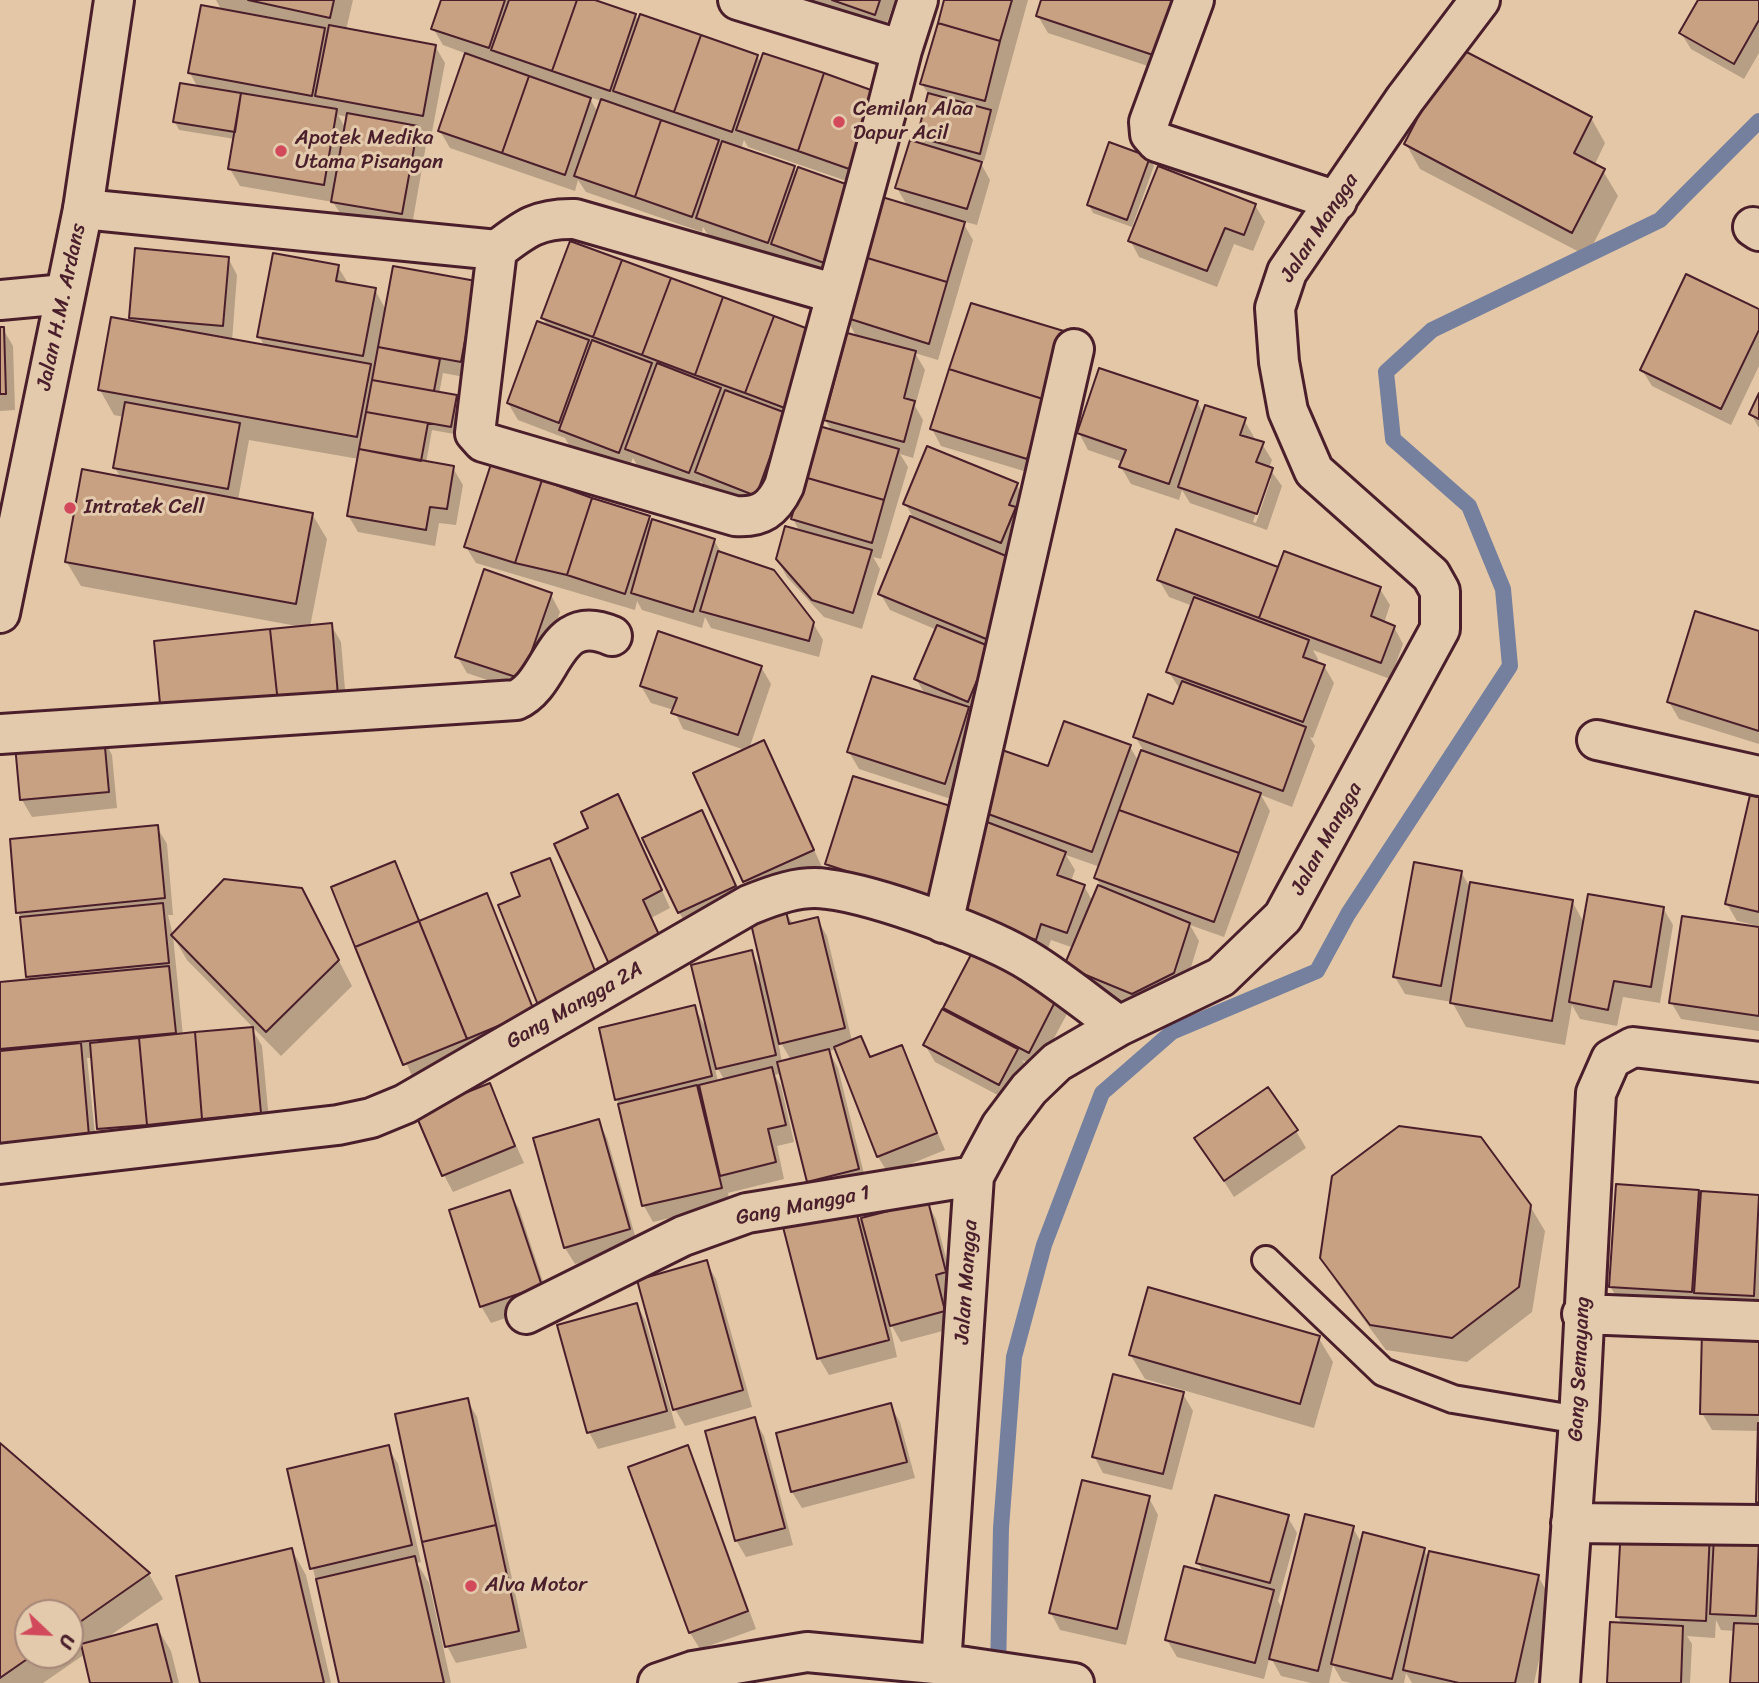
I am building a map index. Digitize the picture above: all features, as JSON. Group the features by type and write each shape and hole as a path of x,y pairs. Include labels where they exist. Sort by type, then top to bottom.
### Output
{"street":[{"name":"Jalan H.M. Ardans","path":"0,613 83,209 114,0"},
{"path":"738,0 902,50"},
{"path":"836,294 575,219 550,218 523,229 497,250 476,422 479,440 735,516 754,517 776,504 836,294 902,50 918,0"},
{"path":"1194,0 1149,122 1150,134 1157,142 1337,201"},
{"name":"Jalan Mangga","path":"954,1666 974,1176 1002,1126 1029,1088 1058,1062 1119,1026 1221,977 1283,917 1440,629 1440,592 1431,575 1314,471 1288,411 1279,362 1275,309 1287,272 1405,99 1480,0"},
{"path":"83,209 497,250"},
{"path":"0,300 65,295"},
{"path":"943,923 1074,349"},
{"path":"0,734 516,700 534,688 555,651 568,638 586,630 612,636"},
{"path":"1597,740 1759,776"},
{"name":"Gang Mangga 2A","path":"0,1164 338,1125 371,1118 405,1104 750,905 773,895 826,888 943,923 1031,962 1119,1026"},
{"name":"Gang Semayang","path":"1560,1683 1579,1420 1582,1314 1596,1093 1611,1059 1633,1047 1759,1062"},
{"name":"Gang Mangga 1","path":"526,1314 683,1236 747,1213 974,1176"},
{"path":"1582,1314 1759,1321"},
{"path":"1571,1523 1759,1525"},
{"path":"658,1683 692,1671 807,1652 875,1670 954,1666 1060,1680"}],"lane":[{"path":"1266,1260 1384,1373 1452,1399 1579,1420"}],"building":[{"path":"248,0 334,0 330,18"},
{"path":"441,0 505,0 489,48 431,29"},
{"path":"509,0 577,0 552,71 491,50"},
{"path":"577,0 595,0 636,14 610,91 552,71"},
{"path":"832,0 880,0 875,15"},
{"path":"944,0 1012,0 1000,41 938,23"},
{"path":"1041,0 1175,0 1156,56 1036,16"},
{"path":"1698,0 1759,0 1759,20 1734,64 1679,33"},
{"path":"201,5 325,28 312,96 188,73"},
{"path":"640,14 701,35 674,112 613,91"},
{"path":"938,23 1000,41 985,101 920,84"},
{"path":"329,25 436,45 423,116 315,96"},
{"path":"701,35 758,55 732,132 674,112"},
{"path":"1455,46 1592,117 1574,153 1605,169 1572,233 1404,144"},
{"path":"465,53 529,76 502,153 438,131"},
{"path":"763,53 824,73 798,151 736,130"},
{"name":"Cemilan Alaa Dapur Acil","path":"824,73 882,94 855,171 798,151"},
{"path":"529,76 591,98 565,175 502,153"},
{"path":"180,83 241,93 235,132 173,122"},
{"name":"Apotek Medika Utama Pisangan","path":"241,93 337,109 324,185 228,169"},
{"path":"928,93 991,110 980,154 917,137"},
{"path":"601,99 661,120 635,197 574,176"},
{"path":"347,113 418,126 402,214 331,202"},
{"path":"661,120 719,140 692,217 635,197"},
{"path":"910,140 982,162 967,209 895,188"},
{"path":"722,141 795,166 768,243 696,218"},
{"path":"1109,142 1150,157 1127,220 1087,205"},
{"path":"1158,166 1256,204 1244,235 1225,228 1207,271 1128,241"},
{"path":"798,167 857,188 830,265 771,244"},
{"path":"882,197 965,222 947,282 864,257"},
{"path":"570,241 622,260 593,337 541,318"},
{"path":"135,248 229,257 223,326 129,318"},
{"path":"273,253 339,265 336,281 376,288 363,356 257,337"},
{"path":"864,257 947,282 929,344 844,317"},
{"path":"622,260 671,278 642,355 593,337"},
{"path":"393,266 476,281 461,362 378,347"},
{"path":"1686,274 1759,309 1759,330 1721,409 1640,370"},
{"path":"671,278 723,297 695,375 642,355"},
{"path":"723,297 774,316 745,393 695,375"},
{"path":"971,303 1067,332 1046,400 949,369"},
{"path":"774,316 819,333 790,410 745,393"},
{"path":"111,317 371,364 357,437 98,390"},
{"path":"537,321 589,340 559,423 507,403"},
{"path":"0,327 4,327 6,394 0,394"},
{"path":"847,333 916,351 904,398 915,401 904,442 824,420"},
{"path":"592,340 652,363 619,453 559,430"},
{"path":"378,347 440,359 434,391 372,380"},
{"path":"657,363 721,388 689,473 625,449"},
{"path":"1099,368 1198,401 1169,484 1119,467 1126,450 1077,433"},
{"path":"949,369 1046,400 1027,459 930,429"},
{"path":"372,380 457,395 451,427 366,412"},
{"path":"725,390 786,413 756,496 695,472"},
{"path":"1759,393 1759,419 1749,414"},
{"path":"125,402 240,423 228,489 113,468"},
{"path":"1205,405 1246,418 1240,435 1264,442 1256,462 1273,468 1257,514 1178,487"},
{"path":"366,412 428,423 421,461 359,449"},
{"path":"819,426 899,449 884,500 804,477"},
{"path":"927,446 1018,483 1009,505 1016,507 1001,543 903,504"},
{"path":"359,449 454,466 447,509 430,507 426,530 347,516"},
{"path":"491,464 542,480 515,563 464,547"},
{"path":"82,469 313,513 296,604 65,562"},
{"path":"804,477 884,500 872,543 791,519"},
{"path":"542,480 592,498 567,575 515,563"},
{"path":"592,498 650,516 625,594 567,575"},
{"path":"910,516 1023,563 991,641 878,594"},
{"path":"652,519 715,539 693,612 631,593"},
{"path":"785,526 872,550 853,613 812,600 776,559"},
{"path":"1176,529 1278,567 1259,618 1157,580"},
{"path":"718,551 774,570 814,622 809,641 700,611"},
{"path":"1284,551 1381,587 1371,616 1395,626 1381,663 1259,618"},
{"path":"484,569 552,593 522,679 455,657"},
{"path":"1194,597 1309,640 1303,657 1325,665 1303,722 1166,672"},
{"path":"1695,611 1759,631 1759,731 1667,702"},
{"path":"332,623 338,696 278,703 270,629"},
{"path":"937,625 991,647 968,702 914,679"},
{"path":"270,629 278,703 161,714 154,641"},
{"path":"658,631 762,666 738,735 671,713 677,698 640,686"},
{"path":"872,676 969,707 945,784 847,752"},
{"path":"1182,681 1306,727 1283,791 1133,737 1148,694 1173,704"},
{"path":"1064,721 1131,745 1092,852 980,811 1002,750 1048,766"},
{"path":"104,736 109,792 20,800 15,745"},
{"path":"764,740 814,850 743,882 693,773"},
{"path":"1141,750 1261,793 1239,853 1119,810"},
{"path":"853,776 957,808 928,898 825,864"},
{"path":"618,794 662,890 643,900 661,939 609,964 554,844 588,828 581,812"},
{"path":"1750,795 1759,797 1759,912 1725,904"},
{"path":"702,810 736,886 678,913 642,838"},
{"path":"1119,810 1239,853 1214,922 1094,878"},
{"path":"987,822 1066,852 1057,875 1085,885 1067,933 1041,924 1036,940 964,913 970,900 960,897"},
{"path":"158,825 165,898 16,913 10,839"},
{"path":"550,858 599,981 538,1005 498,905 520,896 511,873"},
{"path":"395,861 419,921 355,947 331,887"},
{"path":"1414,862 1462,871 1441,986 1393,977"},
{"path":"224,879 302,888 339,960 266,1032 171,935"},
{"path":"1470,882 1573,900 1552,1021 1450,1003"},
{"path":"1098,885 1190,923 1174,973 1132,994 1064,966"},
{"path":"487,893 534,1011 467,1039 419,921"},
{"path":"1588,894 1664,907 1651,987 1614,981 1608,1010 1569,1002"},
{"path":"163,903 169,963 26,977 20,917"},
{"path":"785,907 789,924 818,917 845,1028 779,1044 749,915"},
{"path":"1682,916 1759,927 1759,1016 1669,1003"},
{"path":"419,921 467,1039 403,1065 355,947"},
{"path":"974,949 1059,994 1029,1053 943,1008"},
{"path":"752,950 776,1055 716,1069 691,965"},
{"path":"169,966 176,1033 0,1049 0,982"},
{"path":"695,1005 712,1076 615,1100 599,1028"},
{"path":"942,1009 1018,1049 999,1085 923,1045"},
{"path":"253,1027 261,1113 202,1119 195,1032"},
{"path":"195,1032 202,1119 147,1125 139,1038"},
{"path":"861,1036 870,1057 902,1045 937,1133 877,1157 834,1047"},
{"path":"139,1038 147,1125 97,1129 90,1043"},
{"path":"81,1043 89,1136 0,1145 0,1051"},
{"path":"829,1049 859,1169 807,1182 777,1062"},
{"path":"772,1067 786,1125 768,1129 776,1162 720,1176 699,1085"},
{"path":"490,1083 515,1146 442,1176 415,1113"},
{"path":"697,1085 722,1188 642,1206 618,1104"},
{"path":"1268,1087 1298,1130 1224,1181 1194,1138"},
{"path":"599,1119 630,1229 564,1248 533,1138"},
{"path":"1399,1126 1481,1137 1531,1205 1519,1287 1452,1338 1370,1325 1320,1258 1332,1176"},
{"path":"1616,1184 1699,1190 1692,1292 1609,1287"},
{"path":"510,1190 542,1286 480,1307 449,1210"},
{"path":"1701,1191 1759,1195 1754,1296 1694,1293"},
{"path":"928,1201 946,1272 936,1275 945,1311 890,1326 861,1218"},
{"path":"855,1207 889,1340 817,1359 783,1227"},
{"path":"707,1260 743,1390 673,1410 637,1280"},
{"path":"1148,1287 1320,1336 1300,1404 1129,1355"},
{"path":"637,1303 667,1411 587,1433 557,1325"},
{"path":"1702,1330 1759,1330 1759,1415 1700,1414"},
{"path":"1113,1374 1184,1392 1163,1474 1092,1457"},
{"path":"468,1398 496,1525 422,1542 395,1414"},
{"path":"891,1403 907,1462 791,1492 776,1433"},
{"path":"755,1417 785,1528 735,1541 705,1431"},
{"path":"1759,1423 1759,1503 1756,1502"},
{"path":"0,1443 150,1573 84,1619 84,1599 14,1599 14,1668 0,1678"},
{"path":"389,1445 412,1545 310,1569 287,1469"},
{"path":"688,1445 748,1611 689,1633 628,1467"},
{"path":"1082,1480 1150,1496 1117,1629 1049,1613"},
{"path":"1215,1495 1289,1515 1270,1583 1196,1563"},
{"path":"1305,1514 1354,1526 1318,1671 1269,1659"},
{"name":"Alva Motor","path":"496,1525 519,1631 445,1647 422,1542"},
{"path":"1621,1527 1710,1531 1706,1621 1616,1617"},
{"path":"1363,1532 1425,1548 1392,1679 1331,1664"},
{"path":"1714,1536 1759,1539 1756,1616 1710,1614"},
{"path":"292,1548 324,1683 200,1683 176,1576"},
{"path":"1429,1551 1539,1575 1515,1683 1459,1683 1403,1670"},
{"path":"415,1556 444,1683 339,1683 316,1579"},
{"path":"1184,1566 1274,1590 1255,1663 1165,1640"},
{"path":"1610,1622 1683,1626 1681,1683 1607,1683"},
{"path":"1734,1623 1759,1624 1759,1683 1730,1683"},
{"path":"157,1624 172,1683 90,1683 84,1643"}],"waterway":[{"path":"998,1671 1001,1528 1014,1357 1044,1245 1102,1093 1172,1032 1317,971 1348,914 1510,666 1503,589 1469,506 1393,439 1386,372 1432,330 1660,220 1759,121"}],"place":[{"name":"Cemilan Alaa Dapur Acil","path":"839,122"},
{"name":"Apotek Medika Utama Pisangan","path":"281,151"},
{"name":"Intratek Cell","path":"70,508"},
{"name":"Alva Motor","path":"471,1586"}]}
